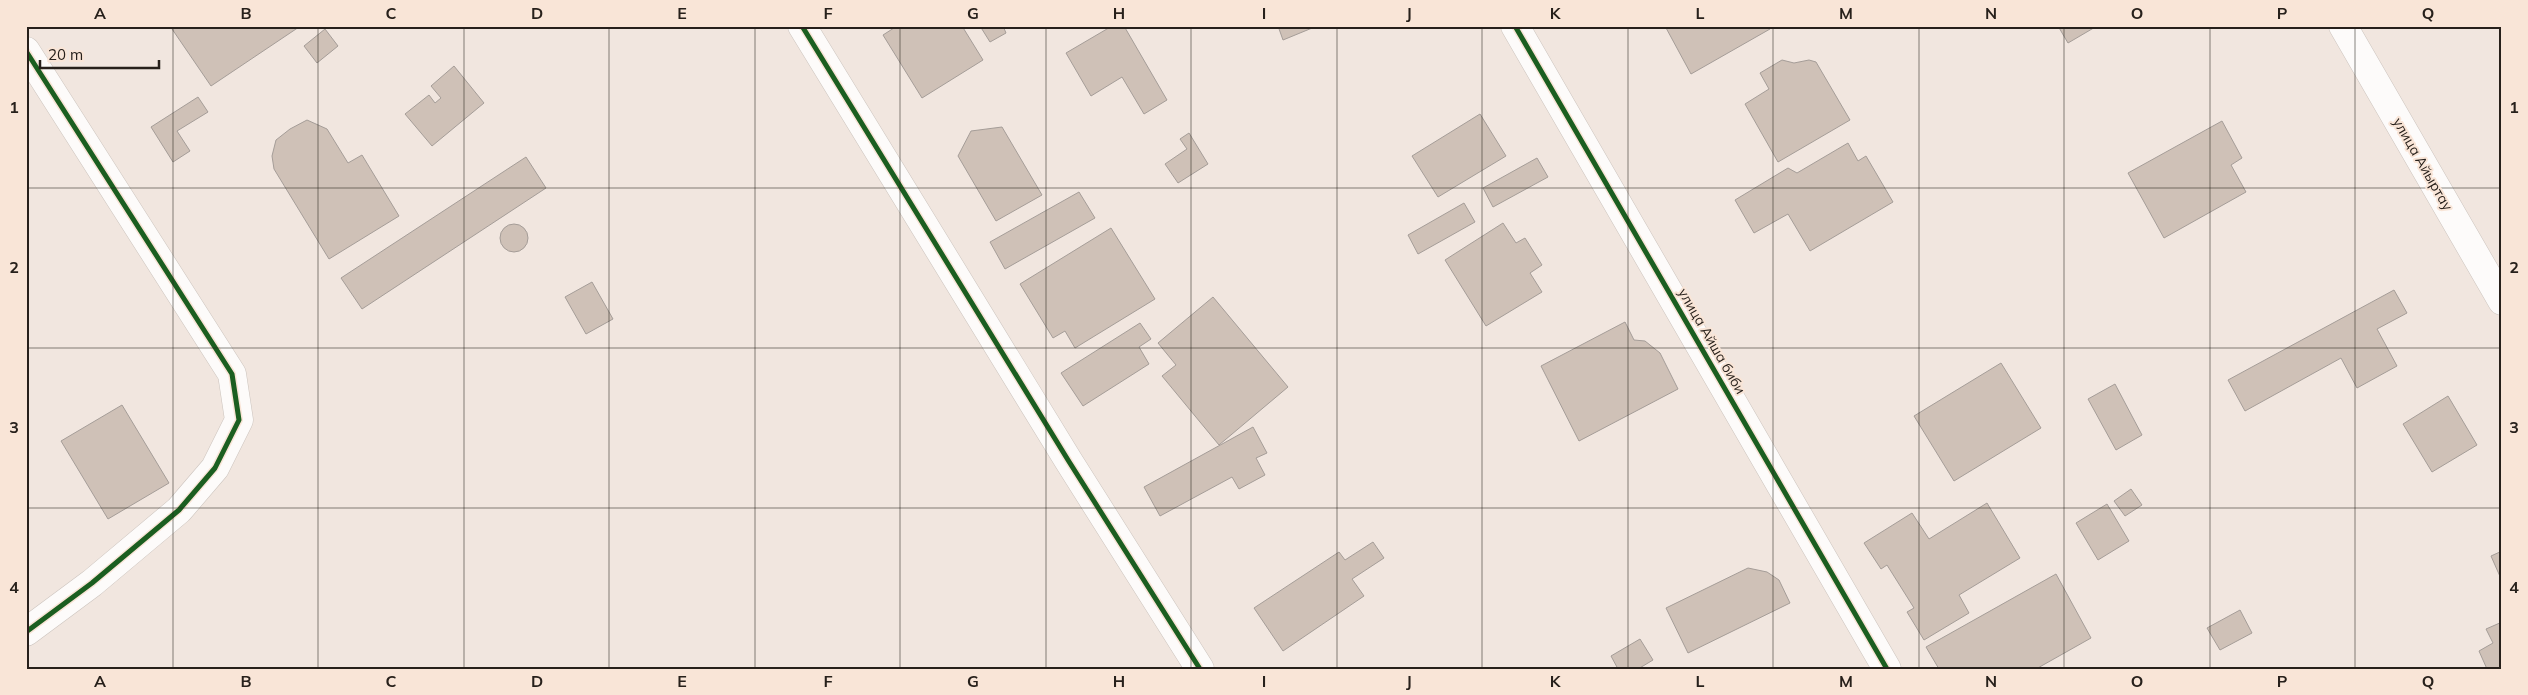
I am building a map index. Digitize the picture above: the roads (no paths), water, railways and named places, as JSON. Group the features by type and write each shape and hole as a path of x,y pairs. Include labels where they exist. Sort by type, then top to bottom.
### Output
{"street":[{"path":"802,26 1068,460 1200,669"},
{"name":"улица Айша биби","path":"1515,26 1887,669"},
{"name":"улица Айыртау","path":"2344,26 2502,301"},
{"path":"26,51 232,374 239,420 215,468 179,510 92,583 26,632"}]}
